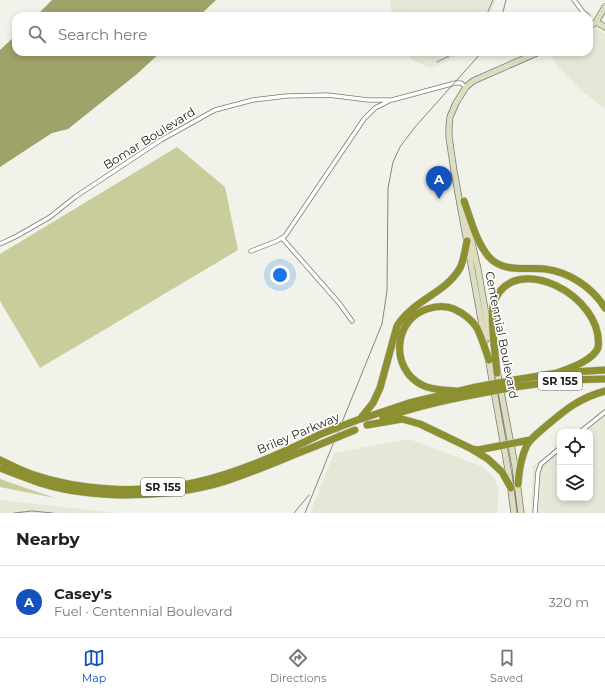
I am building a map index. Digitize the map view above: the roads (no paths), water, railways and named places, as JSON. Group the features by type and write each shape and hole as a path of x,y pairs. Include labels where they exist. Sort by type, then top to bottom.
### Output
{"highway":[{"path":"464,201 478,240 490,258 499,265 509,268 547,269 578,280 591,290 605,308"},
{"path":"360,419 372,403 380,388 394,336 400,322 408,311 454,276 460,267 467,241"},
{"path":"498,372 493,330 493,304 497,295 511,284 528,279 538,279 556,282 577,292 586,300 594,311 599,319 601,328 602,336 598,349 590,358 579,365 557,373"},
{"path":"454,391 431,388 422,385 413,379 403,365 399,349 402,330 407,322 422,310 441,306 450,307 462,313 476,328 489,360"},
{"name":"Briley Parkway","path":"0,468 41,483 68,489 105,494 162,494 193,489 222,482 367,425 434,402 557,373 605,370"},
{"name":"Briley Parkway","path":"514,384 564,380 605,379"},
{"path":"518,484 521,462 530,440 564,411 589,395 605,390"},
{"name":"Briley Parkway","path":"0,460 30,474 68,484 131,490 160,488 193,483 230,472 285,451 321,434 409,402 454,391 477,391"},
{"path":"367,425 392,420 412,420 470,448 495,464 505,475 511,488"},
{"path":"470,448 478,450 530,440"}],"main road":[{"path":"593,24 596,22 605,7"},
{"path":"596,22 605,27"},
{"name":"Centennial Boulevard","path":"514,513 498,372 464,201 449,136 450,122 456,103 466,87 477,78 529,56"},
{"name":"Centennial Boulevard","path":"454,162 454,170 489,360 507,444 518,484 522,513"}],"street":[{"path":"574,0 583,12"},
{"name":"Bomar Boulevard","path":"0,244 50,217 75,197 160,140 215,110 253,100 286,96 328,95 368,100 392,100 455,83 461,83 466,87"},
{"path":"251,251 282,238 367,115 375,108 392,100"},
{"path":"282,238 340,303 352,321"},
{"path":"584,429 605,412"},
{"path":"536,513 538,472 542,464 557,451"}],"railway":[{"path":"488,12 493,0"},
{"path":"503,12 506,0"},
{"path":"437,62 449,56"},
{"path":"305,513 382,324 387,291 388,188 393,162 400,147 415,127 478,56"},
{"path":"294,513 309,495"},
{"path":"14,513 32,511 53,513"}],"place":[{"name":"Casey's","path":"439,199"}]}
